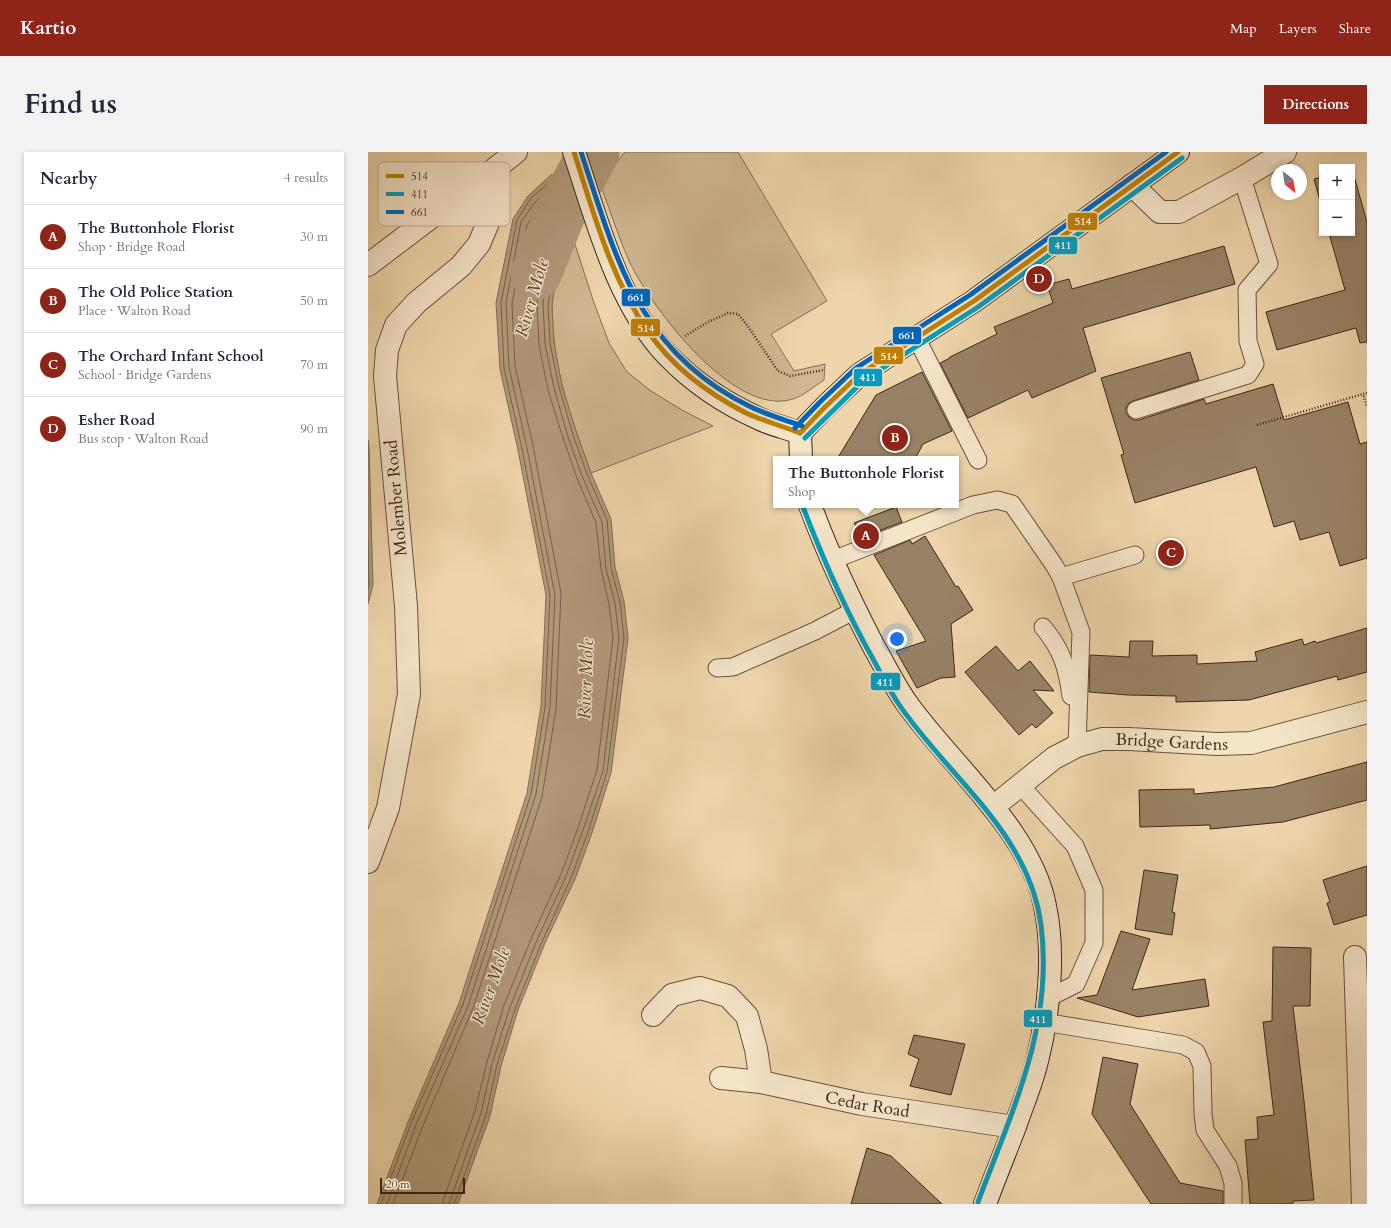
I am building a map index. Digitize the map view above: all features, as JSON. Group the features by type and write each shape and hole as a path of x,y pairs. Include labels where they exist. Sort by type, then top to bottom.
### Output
{"street":[{"path":"504,162 516,152"},
{"path":"574,152 604,242 622,287 643,323 667,355 693,379 720,398 760,419 800,433"},
{"path":"801,456 800,433 860,374 917,339 974,301 1178,152"},
{"path":"1132,185 1160,212 1179,212 1242,178 1285,152"},
{"path":"368,265 419,226"},
{"name":"Molember Road","path":"368,862 388,808 409,694 406,606 385,376 387,350 396,325 416,303 461,266 479,244 487,226"},
{"path":"811,508 855,610 906,703 930,734 993,807 1015,838 1035,872 1045,904 1049,934 1050,968 1048,998 1037,1061 985,1204"},
{"name":"Bridge Gardens","path":"993,807 1054,758 1077,746 1102,739 1217,744 1251,743 1367,712"},
{"path":"1355,957 1363,1204"},
{"path":"653,1015 672,995 700,988 728,996 747,1016 756,1049 761,1082"},
{"name":"Cedar Road","path":"721,1078 761,1082 862,1104 1014,1127"}],"lane":[{"path":"1136,410 1248,375 1255,364 1248,341 1247,290 1269,264 1242,178"},
{"path":"917,339 978,460"},
{"path":"833,560 973,505 997,500 1012,504 1054,565 1081,632 1077,746"},
{"path":"1060,577 1135,555"},
{"path":"717,668 733,667 815,631 855,610"},
{"path":"1043,627 1052,637 1060,651 1068,672 1077,746"},
{"path":"1020,785 1075,846 1094,890 1094,943 1076,984 1048,998"},
{"path":"1044,1022 1183,1045 1196,1052 1202,1066 1205,1130 1228,1166 1233,1184 1233,1204"}],"path":[{"path":"667,355 685,335 728,313 738,314 778,372 790,376 835,369 860,374"},
{"path":"1257,425 1367,393"},
{"path":"1363,394 1367,407"}],"shaded area":[{"path":"625,152 738,152 827,301 771,334 794,371 825,364 824,380 797,398 770,400 746,392 721,376 698,355 676,331 656,306 630,263 602,189 616,163"},
{"path":"571,232 593,300 609,343 627,372 651,391 682,410 713,426 591,473 572,420 562,383 553,328 553,294"}],"water":[{"path":"552,174 571,232 557,271 552,305 554,343 562,386 577,434 591,473 611,519 615,567 624,601 628,638 611,773 592,833 575,879 545,943 518,1010 501,1066 490,1116 458,1204 377,1204 408,1122 459,1003 527,793 541,706 546,595 518,450 500,369 496,303 513,219 528,196"},
{"path":"368,440 373,585 368,604"}],"building":[{"path":"1319,178 1319,197 1314,179"},
{"path":"1355,180 1367,222 1367,342 1360,343 1356,328 1277,350 1266,312 1345,290 1330,236 1355,236"},
{"path":"1224,246 1235,284 1083,328 1096,371 1032,398 1028,390 968,418 940,363 997,334 994,327 1053,303 1047,285 1069,279 1072,289"},
{"path":"1190,352 1199,380 1129,403 1126,407 1126,413 1129,417 1133,420 1139,420 1204,399 1206,404 1273,384 1284,420 1348,402 1360,444 1367,442 1367,558 1340,566 1329,532 1300,540 1294,521 1274,527 1256,467 1135,503 1121,455 1124,454 1101,378"},
{"path":"922,372 952,431 923,444 917,456 839,456 876,395"},
{"path":"893,508 896,508 902,522 863,537 854,523"},
{"path":"925,536 956,587 958,586 973,610 951,624 955,677 941,678 917,688 896,651 926,641 874,555 910,540 912,544"},
{"path":"1367,628 1367,672 1338,680 1337,676 1249,700 1176,702 1176,696 1128,695 1089,692 1090,655 1129,657 1130,641 1153,641 1152,656 1197,655 1197,664 1257,661 1255,652 1302,639 1304,645 1315,641 1316,643"},
{"path":"996,646 1018,671 1030,661 1054,691 1033,690 1053,713 1036,728 1032,724 1019,735 965,672"},
{"path":"1367,762 1367,800 1283,822 1210,829 1210,825 1140,827 1139,790 1194,789 1194,794 1274,787"},
{"path":"1367,866 1367,915 1334,925 1327,903 1330,902 1323,880"},
{"path":"1144,870 1178,875 1172,912 1175,913 1172,935 1135,929"},
{"path":"1121,931 1150,939 1132,990 1205,979 1209,1006 1138,1017 1077,998 1097,995"},
{"path":"1273,947 1311,948 1310,1006 1293,1006 1314,1200 1293,1201 1293,1204 1250,1204 1245,1140 1258,1139 1257,1117 1274,1115 1263,1022 1272,1021"},
{"path":"914,1035 965,1044 951,1095 910,1086 919,1059 908,1054"},
{"path":"1103,1057 1138,1064 1130,1104 1180,1183 1223,1191 1223,1204 1151,1204 1092,1114"},
{"path":"867,1148 891,1156 942,1204 851,1204"}],"waterway":[{"name":"River Mole","path":"536,274 560,214 594,152"}],"transit line":[{"name":"514","path":"574,152 596,222 614,268 624,291 649,333 680,368 705,388 732,406 760,419 800,433"},
{"name":"661","path":"581,152 607,230 621,266 638,300 657,331 682,360 713,385 751,407 802,426"},
{"name":"661","path":"795,428 856,368 970,295 1166,152"},
{"name":"514","path":"800,433 860,374 974,301 1178,152"},
{"name":"411","path":"805,438 864,380 978,307 1182,158"},
{"name":"411","path":"803,508 844,604 891,692 918,730 983,806 1003,833 1020,861 1033,892 1041,925 1043,962 1041,998 1036,1033 1016,1101 978,1202"}],"place":[{"name":"Esher Road","path":"1039,279"},
{"name":"The Old Police Station","path":"895,438"},
{"name":"The Buttonhole Florist","path":"866,536"},
{"name":"The Orchard Infant School","path":"1171,553"}]}
